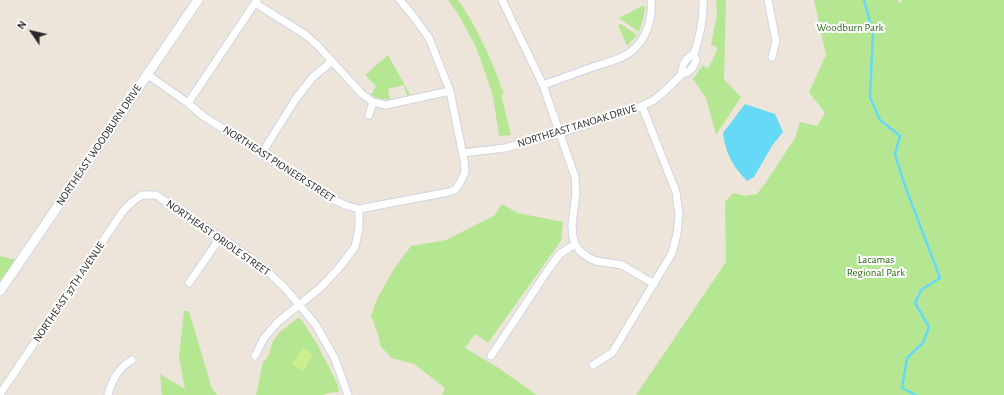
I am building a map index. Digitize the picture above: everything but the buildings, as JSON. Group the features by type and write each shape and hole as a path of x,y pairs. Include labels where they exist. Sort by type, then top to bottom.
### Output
{"street":[{"name":"NORTHEAST WOODBURN DRIVE","path":"0,291 198,0"},
{"name":"NORTHEAST PIONEER STREET","path":"148,75 204,116 345,206 359,209 449,192 455,190 465,172 463,153 450,91 429,38 400,0"},
{"path":"502,0 543,85 575,177 576,193 572,226 575,244 580,251 589,258 596,261 622,265 654,284"},
{"path":"543,85 623,57 635,48 650,24 652,10 651,0"},
{"name":"NORTHEAST TANOAK DRIVE","path":"463,153 505,148 560,133 642,106 666,91 681,75 688,72 693,67 696,60 694,54 701,31 704,13 703,0"},
{"path":"768,0 776,41 772,57"},
{"path":"188,103 256,1 306,35 362,94 373,102 386,105 450,91"},
{"path":"262,154 295,100 312,78 332,61"},
{"path":"369,115 373,102"},
{"path":"593,365 612,353 672,253 677,234 679,215 676,192 642,106"},
{"name":"NORTHEAST ORIOLE STREET","path":"142,195 156,195 268,272 300,305 316,325 334,359 348,395"},
{"name":"NORTHEAST 37TH AVENUE","path":"0,394 122,212 130,203 142,195"},
{"path":"255,356 264,338 273,328 320,288 338,269 354,247 359,228 359,209"},
{"path":"189,283 220,238"},
{"path":"491,356 550,267 560,254 575,244"},
{"path":"108,395 111,383 117,373 125,364 132,360"}],"green space":[{"path":"448,0 458,0 472,21 484,45 504,94 501,95 511,135 499,136 493,96 475,45 458,14"},
{"path":"716,0 726,0 724,79 741,97 716,135 706,98 693,79 703,65 708,69 717,50 716,46 711,45 717,14"},
{"name":"Lacamas Regional Park","path":"814,0 897,0 900,4 902,0 1004,0 1004,395 636,395 726,262 725,202 733,193 745,196 757,194 795,138 800,122 817,126 825,113 809,92 826,55"},
{"path":"642,6 645,7 644,16 639,32 619,18"},
{"path":"621,24 637,35 627,46 618,25"},
{"path":"388,55 411,96 407,96 404,85 388,89 390,99 380,99 371,95 376,86 365,75"},
{"path":"502,204 518,213 563,222 561,241 488,343 475,334 465,348 497,367 537,395 442,395 445,388 414,364 392,358 381,347 371,316 377,299 394,269 411,246 446,240 495,215"},
{"path":"0,256 16,260 0,283"},
{"path":"184,311 189,311 212,389 218,395 162,395 160,374 185,389 179,357"},
{"path":"298,318 301,319 316,342 338,385 339,392 323,395 256,395 263,362 268,357 273,341 280,332"},
{"path":"303,348 313,354 303,371 292,364"}],"water":[{"path":"745,104 775,114 783,132 772,146 754,177 747,181 730,159 723,133"}],"waterway":[{"path":"864,0 873,33 870,97 880,120 900,136 895,154 904,183 940,278 921,290 915,303 929,327 923,343 907,358 902,388 916,395"}],"park label":[{"name":"Woodburn Park","path":"850,28"}]}
